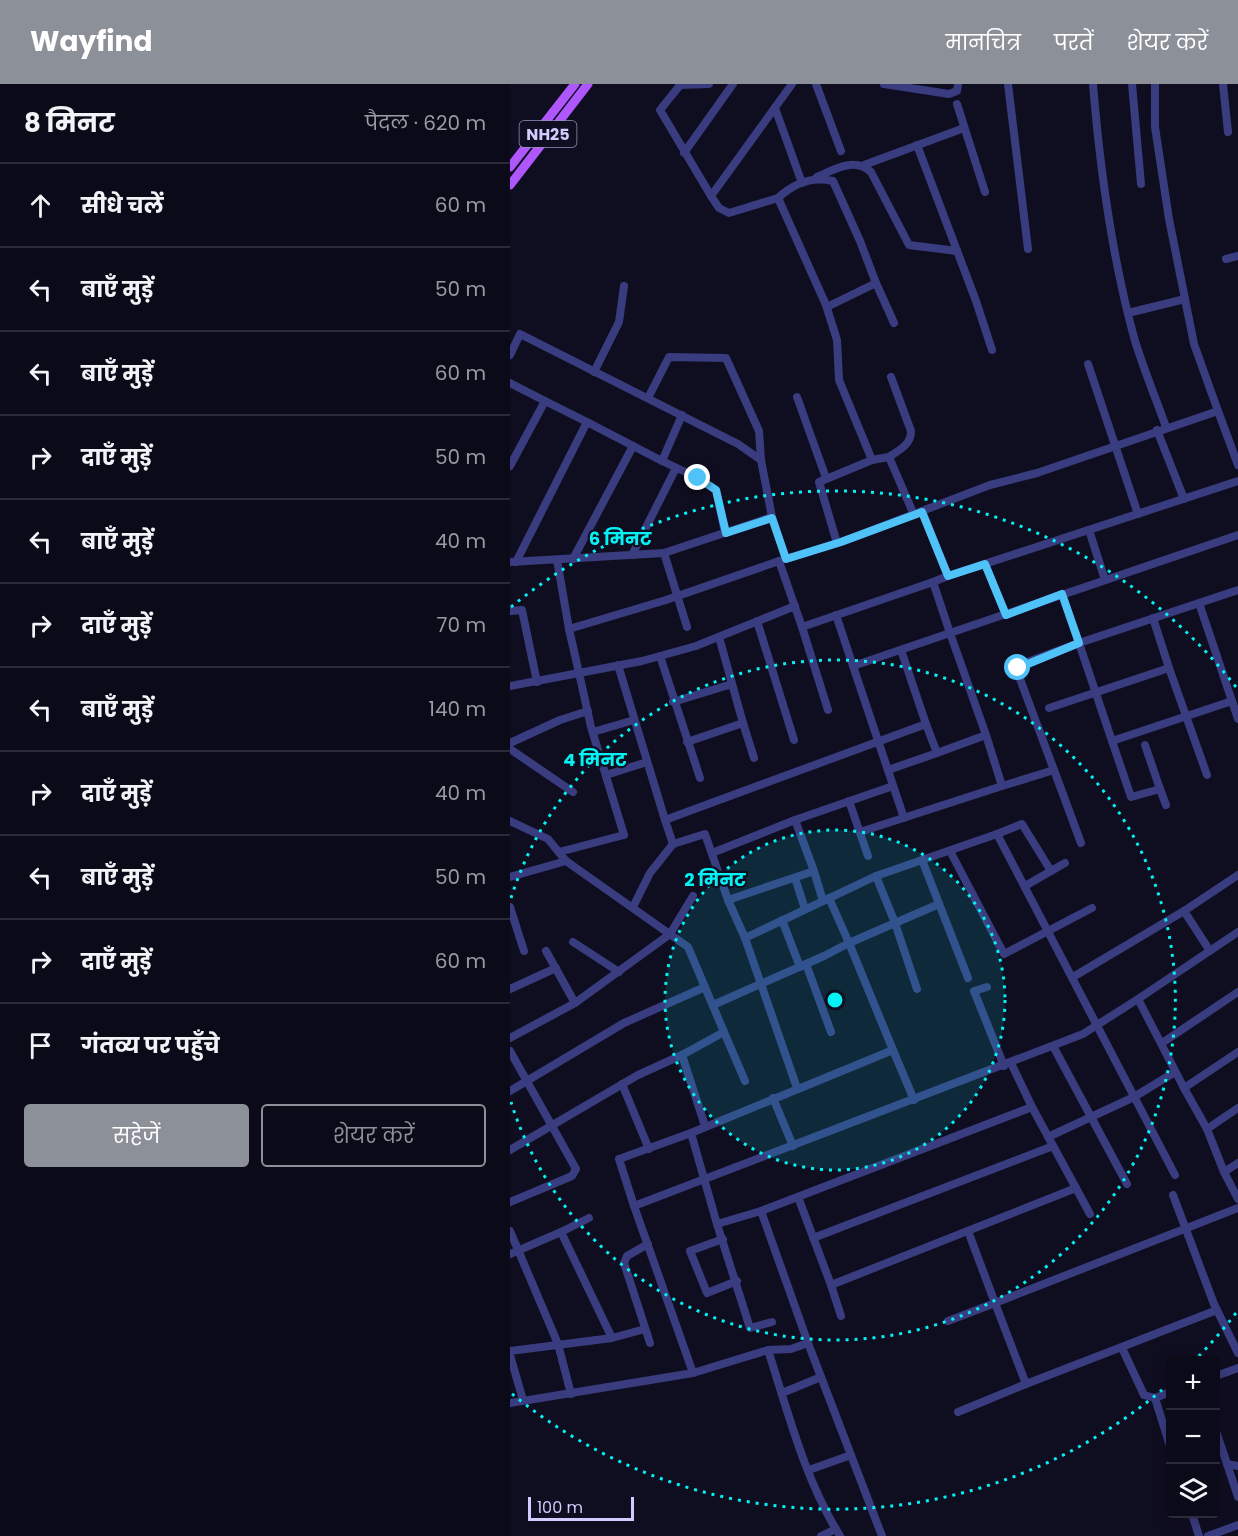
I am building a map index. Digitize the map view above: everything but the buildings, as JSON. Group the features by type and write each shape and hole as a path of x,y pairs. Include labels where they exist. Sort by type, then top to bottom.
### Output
{"main road":[{"name":"NH25","path":"510,167 575,84"},
{"name":"NH25","path":"510,185 588,84"}],"street":[{"path":"710,84 680,85 660,110 719,208 729,213 778,198 801,183 851,164 864,165 964,128"},
{"path":"684,153 734,84"},
{"path":"711,196 792,84"},
{"path":"816,84 841,151"},
{"path":"884,84 949,94 957,91 958,84"},
{"path":"1008,84 1028,249"},
{"path":"1093,84 1111,233 1128,313 1136,343 1166,427"},
{"path":"1132,84 1141,184"},
{"path":"1155,84 1155,127 1169,219 1194,344 1238,465"},
{"path":"1223,84 1228,132"},
{"path":"957,104 985,192"},
{"path":"775,108 801,183"},
{"path":"917,146 992,350"},
{"path":"864,165 871,172 909,245 957,251"},
{"path":"817,177 833,181 894,323"},
{"path":"778,198 827,308 837,340 839,381 872,460"},
{"path":"1226,259 1238,256"},
{"path":"827,308 876,283"},
{"path":"594,372 619,322 624,286"},
{"path":"1128,313 1185,300"},
{"path":"510,355 520,334 738,444 761,460"},
{"path":"648,398 669,357 726,358 759,431 761,460 772,518 795,606 828,710"},
{"path":"1088,364 1138,514"},
{"path":"837,543 819,482 872,460 889,457 911,439 911,431 891,377"},
{"path":"510,383 716,490 726,533"},
{"path":"797,397 826,478"},
{"path":"510,465 545,401"},
{"path":"569,629 837,543 990,485 1037,473 1218,411"},
{"path":"662,461 682,415"},
{"path":"513,562 586,422"},
{"path":"1157,430 1184,499"},
{"path":"573,559 633,446"},
{"path":"889,457 914,515"},
{"path":"632,555 676,468"},
{"path":"802,627 948,576 1238,481"},
{"path":"922,512 948,576"},
{"path":"513,562 664,553 772,518"},
{"path":"1089,530 1105,580"},
{"path":"853,666 1238,535"},
{"path":"664,553 687,627"},
{"path":"557,560 569,629 593,732 624,835 559,852"},
{"path":"985,564 1006,615"},
{"path":"933,582 1002,786"},
{"path":"1081,843 1017,671 1022,664 1079,643 1238,590"},
{"path":"1062,594 1131,797 1160,789"},
{"path":"1199,603 1238,719"},
{"path":"510,686 660,656 719,637 795,606"},
{"path":"510,611 522,609 537,682"},
{"path":"836,615 904,818"},
{"path":"1153,618 1207,775"},
{"path":"757,621 794,740"},
{"path":"719,637 754,758"},
{"path":"901,650 937,753"},
{"path":"660,656 673,702 700,778"},
{"path":"618,665 673,844"},
{"path":"1050,708 1169,668"},
{"path":"673,702 732,684"},
{"path":"1112,741 1232,701"},
{"path":"510,743 560,720 588,711"},
{"path":"593,732 634,720"},
{"path":"687,742 743,723"},
{"path":"664,820 926,724"},
{"path":"888,770 986,735"},
{"path":"1145,745 1166,805"},
{"path":"510,748 573,792"},
{"path":"606,775 647,762"},
{"path":"860,832 1053,770"},
{"path":"712,853 795,820 893,786"},
{"path":"849,801 868,856"},
{"path":"795,820 814,871 849,943 914,1100"},
{"path":"510,821 548,839 566,861 688,947 745,1081"},
{"path":"745,938 876,876 1022,824 1051,872"},
{"path":"633,907 650,873 673,844 705,834 728,900 745,938 797,1088"},
{"path":"998,834 1175,1175"},
{"path":"950,850 1004,954 1092,908"},
{"path":"922,860 968,978"},
{"path":"510,877 566,861"},
{"path":"1025,886 1065,863"},
{"path":"728,900 814,871"},
{"path":"1073,977 1184,911 1238,875"},
{"path":"876,876 895,923 917,989"},
{"path":"795,878 805,909"},
{"path":"510,1038 575,1003 670,933 693,896"},
{"path":"713,1005 939,904"},
{"path":"510,907 524,951"},
{"path":"1184,911 1210,951"},
{"path":"782,920 831,1032"},
{"path":"634,1206 1053,1046 1098,1024 1238,932"},
{"path":"573,942 619,972"},
{"path":"546,951 575,1003"},
{"path":"510,989 556,968"},
{"path":"510,1090 624,1023 705,987"},
{"path":"987,987 974,992 1007,1064 1090,1214"},
{"path":"1162,1043 1238,992"},
{"path":"1138,999 1207,1129 1224,1172 1238,1199"},
{"path":"510,1150 622,1084 724,1032"},
{"path":"1053,1046 1127,1184"},
{"path":"693,1373 619,1159 691,1133 893,1050"},
{"path":"510,1051 576,1169 572,1176 510,1202"},
{"path":"1184,1088 1238,1052"},
{"path":"682,1055 705,1126"},
{"path":"1048,1137 1134,1097 1175,1072"},
{"path":"622,1084 649,1149"},
{"path":"773,1098 793,1146"},
{"path":"717,1224 761,1211 1032,1107"},
{"path":"1207,1129 1238,1108"},
{"path":"691,1133 750,1328 772,1322"},
{"path":"813,1238 1053,1146"},
{"path":"1224,1172 1238,1163"},
{"path":"831,1285 1076,1188"},
{"path":"1173,1195 1184,1229 1217,1310 1238,1353"},
{"path":"798,1197 841,1316"},
{"path":"948,1321 1238,1208"},
{"path":"761,1211 808,1343 882,1536"},
{"path":"510,1254 588,1218"},
{"path":"968,1231 1026,1384"},
{"path":"510,1232 558,1344 571,1394"},
{"path":"561,1232 612,1338"},
{"path":"723,1239 690,1251 707,1293 737,1281"},
{"path":"648,1244 627,1256 624,1263 650,1343"},
{"path":"958,1412 1217,1310"},
{"path":"510,1351 612,1338 645,1329"},
{"path":"510,1403 693,1373 768,1350 791,1349 808,1343"},
{"path":"1122,1348 1144,1395 1155,1398 1166,1394"},
{"path":"768,1350 809,1470 838,1533 821,1536"},
{"path":"510,1355 524,1400"},
{"path":"1220,1374 1238,1368"},
{"path":"782,1393 821,1377"},
{"path":"1155,1398 1166,1433"},
{"path":"1220,1445 1238,1497"},
{"path":"809,1470 851,1455"},
{"path":"1227,1464 1238,1466"},
{"path":"1193,1518 1199,1536"},
{"path":"1208,1536 1238,1526"}],"route":[{"path":"698,478 716,490 726,533 772,518 786,559 841,542 922,512 948,576 985,564 1006,615 1062,594 1079,643 1022,664 1018,668"}]}
